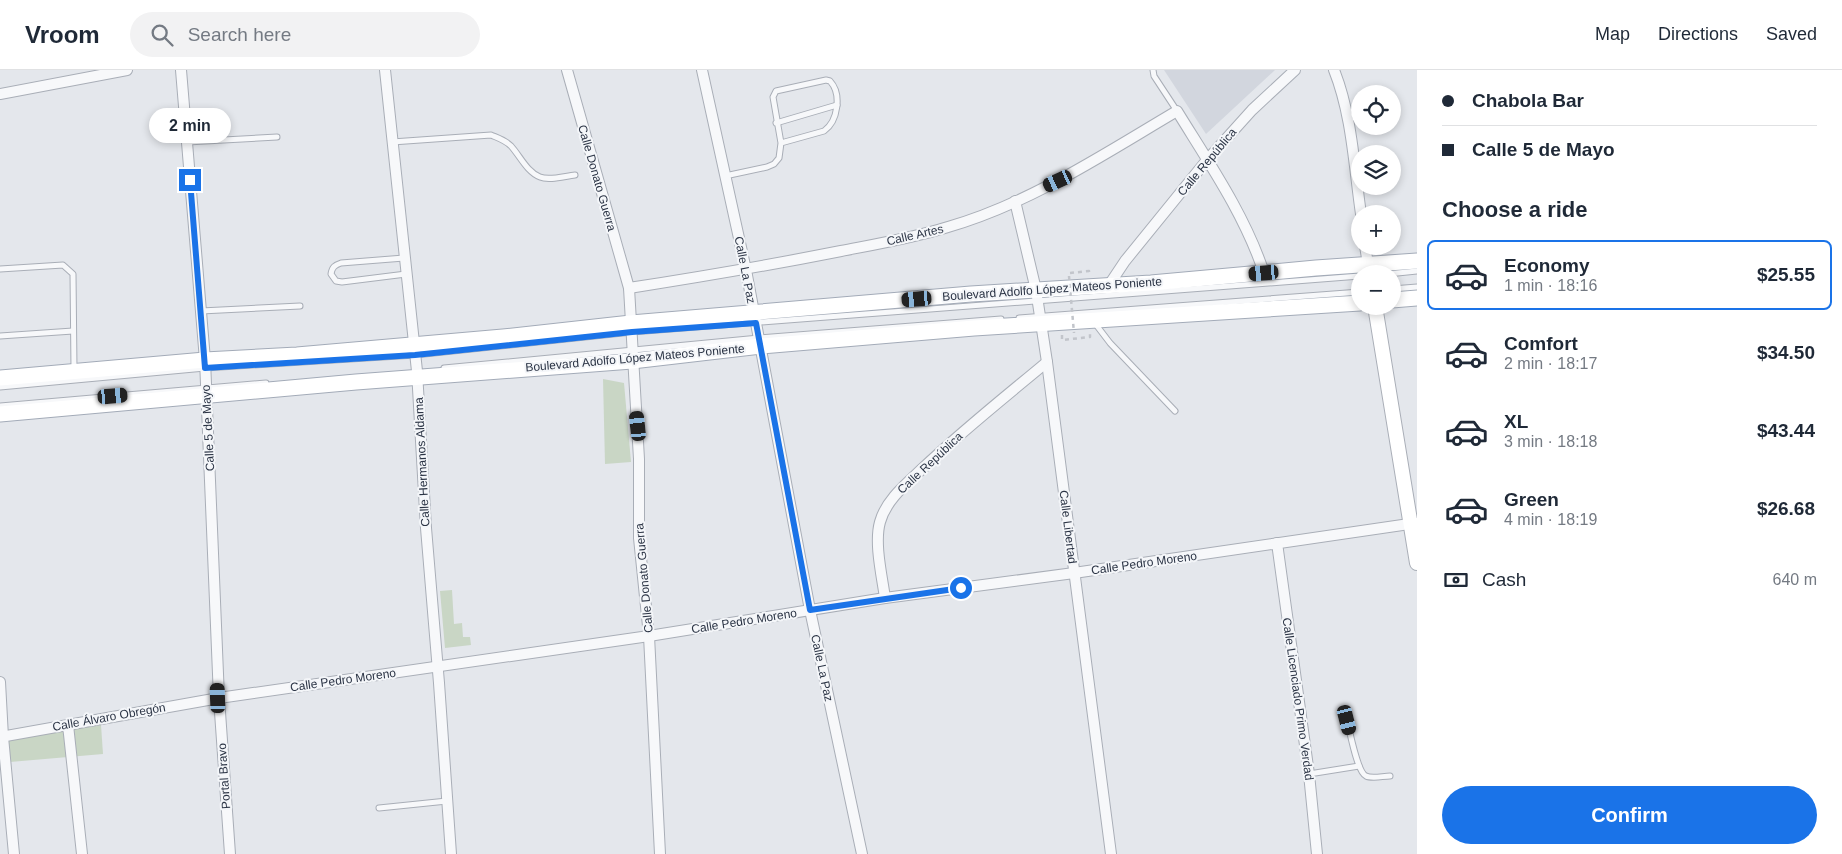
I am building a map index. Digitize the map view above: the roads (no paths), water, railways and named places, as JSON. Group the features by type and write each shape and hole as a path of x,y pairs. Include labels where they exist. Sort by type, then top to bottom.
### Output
{"main road":[{"name":"Boulevard Adolfo López Mateos Poniente","path":"1397,265 1417,261"},
{"name":"Boulevard Adolfo López Mateos Poniente","path":"0,378 205,364 297,355 415,350 503,337 755,318 961,295 1036,296 1108,285 1264,273 1351,271"},
{"path":"1401,299 1417,298"},
{"name":"Boulevard Adolfo López Mateos Poniente","path":"0,414 207,391 632,355 760,342 1040,320 1093,320 1351,304"}],"street":[{"path":"0,94 127,70"},
{"name":"Calle 5 de Mayo","path":"181,70 207,391 218,698"},
{"name":"Calle Hermanos Aldama","path":"385,70 417,372 426,528 451,854"},
{"name":"Calle Donato Guerra","path":"567,70 629,288 639,459 639,538 649,636 660,854"},
{"name":"Calle La Paz","path":"702,70 746,270 810,610 862,854"},
{"name":"Calle República","path":"1108,285 1125,261 1207,160 1252,110 1296,70"},
{"path":"1334,70 1342,90 1347,117 1359,205"},
{"path":"1177,111 1245,226 1256,248 1264,273"},
{"name":"Calle Artes","path":"629,288 746,270 949,227 1015,201 1058,181 1177,111"},
{"name":"Calle Libertad","path":"1015,201 1036,296 1047,362 1111,854"},
{"path":"1377,315 1414,523 1417,563"},
{"name":"Calle República","path":"885,598 878,537 880,522 885,508 898,492 946,446 1047,362"},
{"name":"Calle Pedro Moreno","path":"218,698 649,636 885,598 1074,573 1414,523"},
{"name":"Calle Licenciado Primo Verdad","path":"1277,544 1309,774 1317,854"},
{"path":"0,682 2,737 14,854"},
{"name":"Calle Álvaro Obregón","path":"2,737 218,698"},
{"name":"Portal Bravo","path":"218,698 230,854"},
{"path":"68,724 82,854"}],"lane":[{"path":"1153,70 1154,76 1177,111"},
{"path":"726,176 766,167 774,164 779,158 782,144 776,123 773,97 776,91 826,80 830,81 835,87 837,106 832,121 824,131 782,144"},
{"path":"776,123 837,106"},
{"path":"392,142 491,135 502,139 510,145 531,172 540,178 575,175"},
{"path":"187,142 277,137"},
{"path":"404,258 336,265 331,274 336,281 342,282 406,274"},
{"path":"0,269 63,265 73,274 74,372"},
{"path":"1401,273 1417,271"},
{"path":"1036,296 1351,272"},
{"path":"1401,288 1417,287"},
{"path":"1040,320 1351,293"},
{"path":"201,311 300,306"},
{"path":"1093,320 1110,343 1175,411"},
{"path":"0,336 73,331"},
{"path":"436,369 632,355"},
{"path":"0,387 205,364"},
{"path":"0,406 207,391 273,382"},
{"path":"1347,720 1359,766 1363,774 1367,777 1390,776"},
{"path":"1309,774 1359,766"},
{"path":"379,808 447,801"}]}
